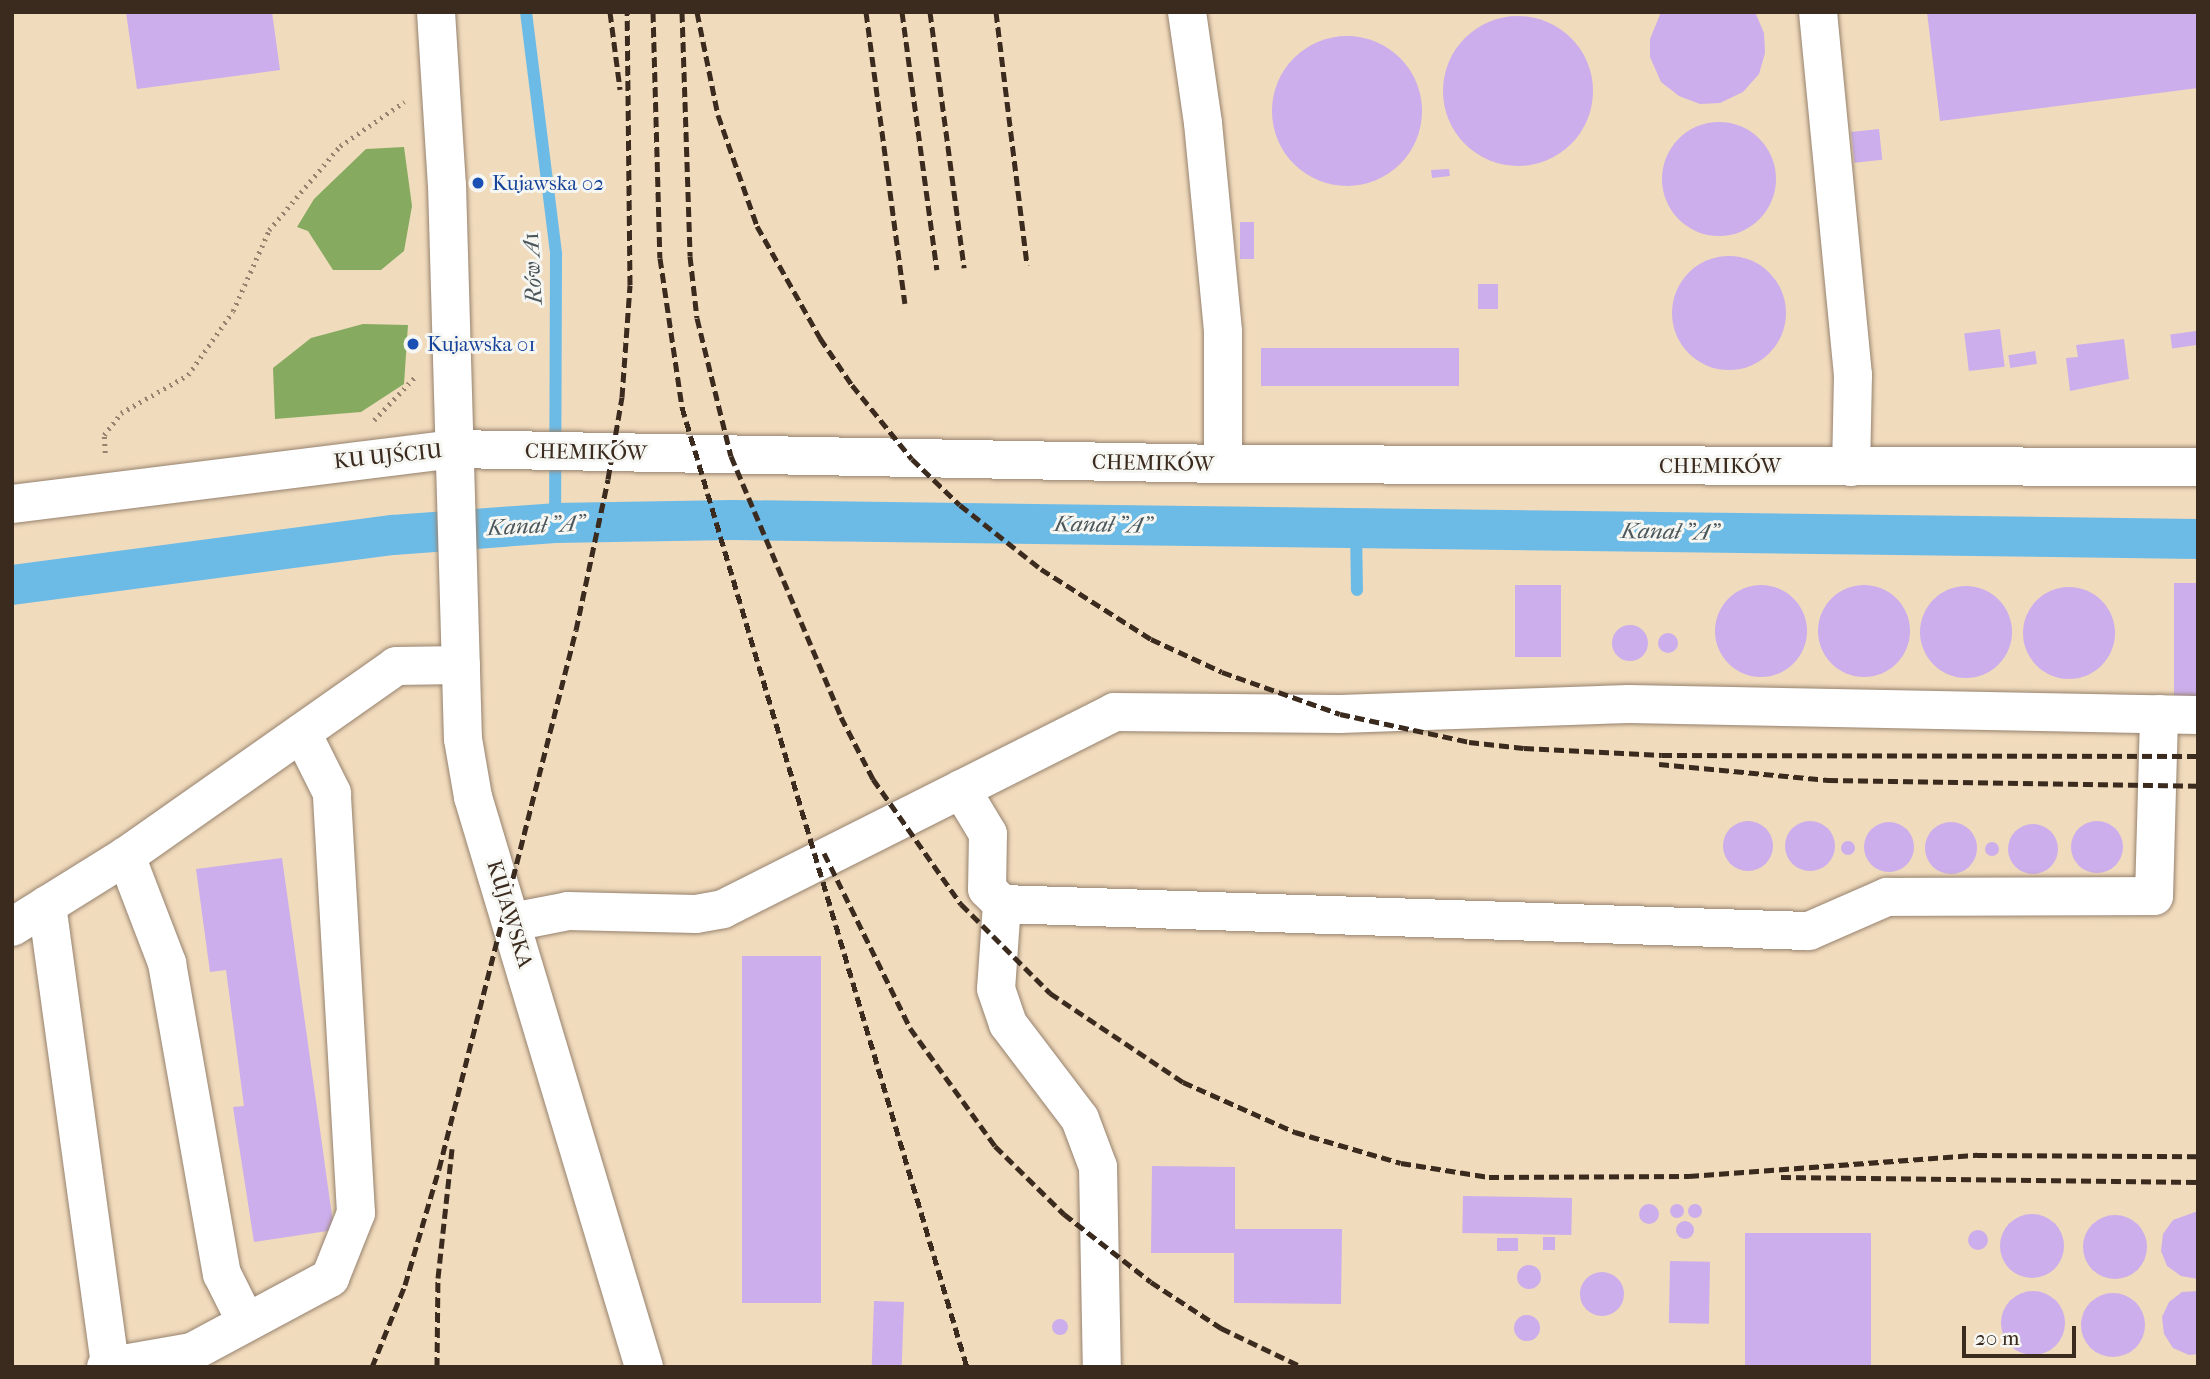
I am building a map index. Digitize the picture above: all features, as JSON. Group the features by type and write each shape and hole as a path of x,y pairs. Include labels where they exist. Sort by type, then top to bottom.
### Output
{"street":[{"name":"KU UJŚCIU","path":"12,504 455,449 442,76 436,12"},
{"path":"1187,12 1203,123 1223,332 1223,464"},
{"path":"1818,12 1853,375 1851,467"},
{"name":"CHEMIKÓW","path":"455,449 1223,464 2198,467"},
{"name":"KUJAWSKA","path":"455,449 463,739 473,797 644,1367"},
{"path":"12,927 126,856 396,666 461,665"},
{"path":"512,922 568,911 695,914 723,909 1114,712 1340,714 1629,704 2198,715"},
{"path":"961,789 988,834 987,888 1002,904 1809,931 1886,897 2154,895 2159,715"},
{"path":"47,905 108,1366 169,1362 330,1278 356,1213 332,793 302,733"},
{"path":"126,856 167,963 222,1274 246,1322"},
{"path":"1002,904 996,989 1008,1024 1080,1119 1098,1167 1102,1367"}],"path":[{"path":"111,491 104,435 121,413 188,375 233,311 270,230 340,146 442,76"}],"green space":[{"path":"404,147 412,206 404,251 381,270 333,270 308,231 297,227 314,199 366,149"},
{"path":"363,324 408,325 404,384 361,412 275,419 273,368 311,338"}],"building":[{"path":"126,12 272,12 280,70 137,89"},
{"path":"1661,12 1755,12 1764,33 1765,53 1759,74 1743,92 1720,103 1700,104 1679,96 1661,82 1650,57 1650,39"},
{"path":"1927,12 2198,12 2198,88 1940,121"},
{"path":"1518,16 1547,21 1571,38 1588,62 1593,91 1588,120 1571,144 1547,161 1518,166 1489,161 1465,144 1448,120 1443,91 1448,62 1465,38 1489,21"},
{"path":"1347,36 1376,41 1400,58 1417,82 1422,111 1417,140 1400,164 1376,181 1347,186 1318,181 1294,164 1277,140 1272,111 1277,82 1294,58 1318,41"},
{"path":"1719,122 1741,126 1760,138 1772,157 1776,179 1772,201 1760,220 1741,232 1719,236 1697,232 1678,220 1666,201 1662,179 1666,157 1678,138 1697,126"},
{"path":"1879,129 1882,160 1854,163 1851,132"},
{"path":"1449,169 1450,176 1432,178 1431,170"},
{"path":"1240,222 1254,222 1254,259 1240,259"},
{"path":"1729,256 1751,260 1769,273 1782,291 1786,313 1782,335 1769,353 1751,366 1729,370 1707,366 1689,353 1676,335 1672,313 1676,291 1689,273 1707,260"},
{"path":"1478,284 1498,284 1498,309 1478,309"},
{"path":"2000,329 2005,367 1969,371 1964,333"},
{"path":"2196,331 2198,345 2172,348 2170,335"},
{"path":"2124,339 2129,379 2070,391 2066,358 2078,357 2076,345"},
{"path":"1261,348 1459,348 1459,386 1261,386"},
{"path":"2035,351 2037,364 2010,368 2008,355"},
{"path":"2174,583 2198,583 2198,696 2174,696"},
{"path":"1515,585 1561,585 1561,657 1515,657"},
{"path":"1761,585 1779,588 1794,598 1804,613 1807,631 1804,649 1794,664 1779,674 1761,677 1743,674 1728,664 1718,649 1715,631 1718,613 1728,598 1743,588"},
{"path":"1864,585 1882,588 1897,598 1907,613 1910,631 1907,649 1897,664 1882,674 1864,677 1846,674 1831,664 1821,649 1818,631 1821,613 1831,598 1846,588"},
{"path":"1966,586 1984,589 1999,599 2009,614 2012,632 2009,650 1999,665 1984,675 1966,678 1948,675 1933,665 1923,650 1920,632 1923,614 1933,599 1948,589"},
{"path":"2060,587 2078,587 2095,594 2108,607 2115,624 2115,642 2108,659 2095,672 2078,679 2060,679 2043,672 2030,659 2023,642 2023,624 2030,607 2043,594"},
{"path":"1630,625 1643,630 1648,643 1643,656 1630,661 1617,656 1612,643 1617,630"},
{"path":"1668,633 1675,636 1678,643 1675,650 1668,653 1661,650 1658,643 1661,636"},
{"path":"1748,821 1766,828 1773,846 1766,864 1748,871 1730,864 1723,846 1730,828"},
{"path":"1810,821 1827,829 1835,846 1827,863 1810,871 1793,863 1785,846 1793,829"},
{"path":"2097,821 2116,828 2123,847 2116,866 2097,873 2078,866 2071,847 2078,828"},
{"path":"1889,822 1907,829 1914,847 1907,865 1889,872 1871,865 1864,847 1871,829"},
{"path":"1951,822 1961,824 1969,830 1975,838 1975,858 1969,866 1961,872 1951,874 1941,872 1933,866 1927,858 1925,848 1927,838 1933,830 1941,824"},
{"path":"2033,824 2051,831 2058,849 2051,867 2033,874 2015,867 2008,849 2015,831"},
{"path":"1845,841 1851,841 1855,848 1851,855 1845,855 1841,851 1841,845"},
{"path":"1989,842 1995,842 1999,849 1995,856 1989,856 1985,852 1985,846"},
{"path":"282,858 334,1230 254,1242 233,1107 244,1106 226,970 210,972 196,869"},
{"path":"742,956 821,956 821,1303 742,1303"},
{"path":"1152,1166 1235,1167 1235,1229 1342,1229 1341,1304 1234,1303 1234,1253 1151,1253"},
{"path":"1463,1196 1572,1198 1571,1235 1462,1233"},
{"path":"1649,1204 1656,1207 1659,1214 1656,1221 1649,1224 1642,1221 1639,1214 1642,1207"},
{"path":"1674,1204 1680,1204 1684,1211 1680,1218 1674,1218 1670,1214 1670,1208"},
{"path":"1692,1204 1698,1204 1702,1211 1698,1218 1692,1218 1688,1214 1688,1208"},
{"path":"2198,1211 2198,1279 2181,1276 2167,1266 2161,1251 2163,1234 2173,1220"},
{"path":"2026,1214 2038,1214 2055,1223 2062,1234 2062,1258 2055,1269 2038,1278 2026,1278 2014,1273 2005,1264 2000,1252 2000,1240 2005,1228 2014,1219"},
{"path":"2109,1215 2121,1215 2138,1224 2145,1235 2145,1259 2138,1270 2121,1279 2109,1279 2097,1274 2088,1265 2083,1253 2083,1241 2088,1229 2097,1220"},
{"path":"1685,1221 1691,1224 1694,1230 1691,1236 1685,1239 1679,1236 1676,1230 1679,1224"},
{"path":"1978,1230 1985,1233 1988,1240 1985,1247 1978,1250 1971,1247 1968,1240 1971,1233"},
{"path":"1745,1233 1871,1233 1871,1367 1745,1367"},
{"path":"1543,1237 1555,1237 1555,1250 1543,1250"},
{"path":"1497,1238 1518,1238 1518,1251 1497,1251"},
{"path":"1670,1261 1710,1262 1709,1324 1669,1323"},
{"path":"1524,1265 1534,1265 1541,1272 1541,1282 1534,1289 1524,1289 1517,1282 1517,1272"},
{"path":"1602,1272 1617,1279 1624,1294 1617,1309 1602,1316 1587,1309 1580,1294 1587,1279"},
{"path":"2033,1291 2045,1293 2056,1300 2063,1311 2063,1335 2056,1346 2045,1353 2033,1355 2021,1353 2010,1346 2003,1335 2001,1323 2003,1311 2010,1300 2021,1293"},
{"path":"2198,1291 2198,1354 2189,1355 2173,1348 2164,1334 2162,1317 2169,1302 2182,1292"},
{"path":"2113,1293 2125,1295 2136,1302 2143,1313 2143,1337 2136,1348 2125,1355 2113,1357 2101,1355 2090,1348 2083,1337 2081,1325 2083,1313 2090,1302 2101,1295"},
{"path":"874,1301 904,1302 902,1367 872,1367"},
{"path":"1527,1315 1536,1319 1540,1328 1536,1337 1527,1341 1518,1337 1514,1328 1518,1319"},
{"path":"1057,1319 1063,1319 1068,1327 1066,1333 1057,1335 1052,1330 1052,1324"}],"waterway":[{"name":"Rów A1","path":"526,12 556,254 555,523"},
{"name":"Kanał \"A\"","path":"12,585 393,535 555,523 733,520 2198,539"},
{"path":"1356,528 1357,590"}],"railway":[{"path":"610,12 620,89"},
{"path":"372,1367 405,1285 439,1169 576,630 608,479 622,397 630,285 627,12"},
{"path":"653,12 660,258 682,407 967,1367"},
{"path":"682,12 690,256 697,318 731,456 841,717 873,779 961,904 1050,993 1183,1082 1295,1132 1401,1163 1489,1177 1689,1176 1977,1155 2198,1156"},
{"path":"697,12 718,115 757,226 820,338 852,385 912,459 960,505 1041,569 1151,639 1222,672 1340,714 1469,742 1524,748 1662,755 2198,756"},
{"path":"866,12 905,303"},
{"path":"902,12 937,270"},
{"path":"930,12 964,268"},
{"path":"996,12 1027,265"},
{"path":"1659,764 1828,780 2198,786"},
{"path":"824,853 910,1028 995,1146 1064,1214 1151,1282 1221,1328 1302,1367"},
{"path":"437,1367 438,1278 452,1149"},
{"path":"1781,1177 2198,1182"}],"place":[{"name":"Kujawska 02","path":"478,183"},
{"name":"Kujawska 01","path":"413,344"}]}
